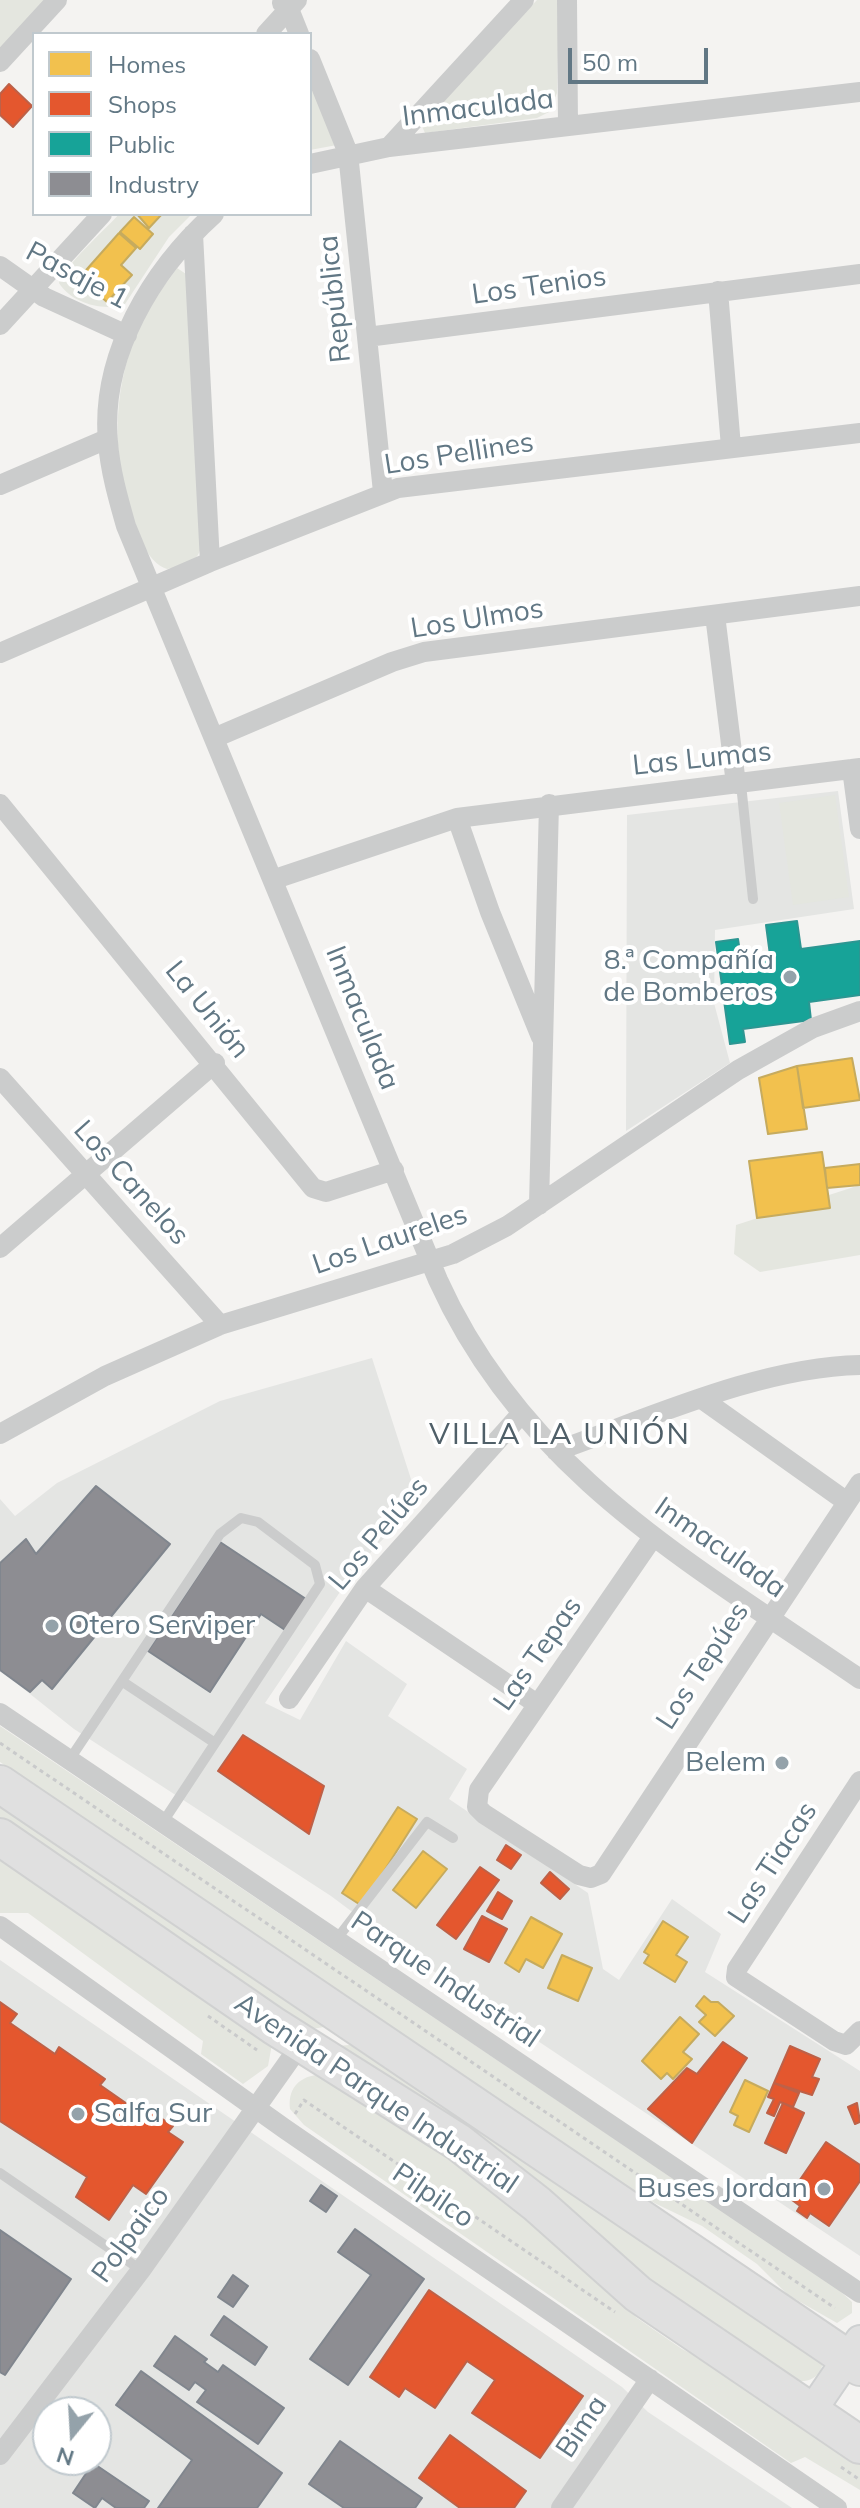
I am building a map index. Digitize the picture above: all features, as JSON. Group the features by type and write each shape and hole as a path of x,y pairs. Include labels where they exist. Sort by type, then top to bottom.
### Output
{"highway":[{"name":"Avenida Parque Industrial","path":"0,1784 856,2355"},
{"name":"Avenida Parque Industrial","path":"0,1837 301,2044 458,2142 546,2212 638,2294 811,2412 848,2454"},
{"path":"301,2044 354,2039 405,2057"}],"main road":[{"path":"811,2412 856,2355"}],"street":[{"path":"0,62 57,0"},
{"name":"Inmaculada","path":"389,147 524,0"},
{"path":"567,0 568,126"},
{"path":"267,32 288,3"},
{"path":"288,3 298,32"},
{"name":"República","path":"312,64 348,153 383,492"},
{"name":"Inmaculada","path":"312,163 348,153 389,147 860,92"},
{"path":"0,325 100,216"},
{"name":"Inmaculada","path":"212,216 193,234 151,286 127,335 110,401 107,439 126,526 462,1333 522,1413 609,1504 860,1679"},
{"path":"193,234 210,562"},
{"name":"Pasaje 1","path":"0,266 32,290 127,335"},
{"name":"Los Tenios","path":"367,337 860,274"},
{"path":"718,291 731,447"},
{"name":"Los Pellines","path":"0,653 210,562 383,492 412,485 860,433"},
{"path":"0,485 107,439"},
{"name":"Los Ulmos","path":"214,738 392,662 424,652 860,596"},
{"path":"715,615 739,784"},
{"path":"856,769 860,829"},
{"name":"Las Lumas","path":"275,879 457,818 549,804 856,769"},
{"name":"La Unión","path":"0,804 319,1191 326,1192 394,1170"},
{"path":"539,1205 549,804"},
{"path":"457,818 490,912 544,1045"},
{"name":"Los Laureles","path":"0,1434 105,1376 220,1325 431,1260 507,1226 738,1070 813,1028 860,1011"},
{"path":"0,1248 215,1063"},
{"name":"Los Canelos","path":"0,1078 220,1325"},
{"path":"556,1451 702,1399 803,1370 860,1365"},
{"path":"702,1399 847,1502"},
{"name":"Los Pelúes","path":"289,1699 365,1588 522,1413"},
{"name":"Los Tepúes","path":"477,1807 579,1875 591,1878 601,1874 769,1616 860,1483"},
{"name":"Las Tepas","path":"477,1807 479,1790 653,1537"},
{"path":"365,1588 537,1704"},
{"name":"Parque Industrial","path":"0,1713 860,2293"},
{"name":"Las Tiacas","path":"853,2038 834,2041 736,1977 737,1969 860,1781"},
{"name":"Pilpilco","path":"0,1926 285,2129 837,2508"},
{"name":"Polpaico","path":"0,2455 141,2270 301,2044"},
{"name":"Bima","path":"561,2508 650,2379"}],"lane":[{"path":"739,784 753,899"},
{"path":"70,1759 220,1534 241,1518 258,1522 315,1565 320,1584 163,1822"},
{"path":"123,1682 215,1743"},
{"path":"336,1940 427,1822 453,1838"},
{"path":"0,2173 141,2270"}],"path":[{"path":"0,1743 835,2308"},
{"path":"285,2129 304,2100 622,2315"},
{"path":"848,2454 860,2480"}],"shaded area":[{"path":"0,0 46,0 0,50"},
{"path":"537,0 559,0 557,93 549,112 537,118 425,133 421,124 426,118"},
{"path":"312,89 337,145 312,150"},
{"path":"117,216 190,216 169,237 125,304 108,307 89,304 64,290 59,283 76,258"},
{"path":"177,268 186,274 201,547 188,564 167,569 154,561 146,549 126,495 118,444 118,418 120,392 133,342 147,311"},
{"path":"838,791 854,909 715,930 714,1003 730,1063 626,1131 627,815"},
{"path":"835,795 849,897 793,905 779,803"},
{"path":"860,1185 860,1255 760,1272 734,1254 736,1225"},
{"path":"372,1358 419,1504 375,1547 342,1589 265,1703 300,1720 346,1641 407,1684 388,1716 467,1769 449,1799 588,1893 603,1969 619,1980 672,1899 721,1934 705,1972 860,2071 860,2256 415,1959 331,1896 74,1729 0,1670 0,1499 15,1516 57,1483 220,1401"},
{"path":"0,1726 838,2289 852,2302 852,2313 837,2323 788,2295 757,2264 702,2226 640,2196 0,1762"},
{"path":"0,1797 330,2026 306,2030 0,1822"},
{"path":"0,1851 272,2044 268,2066 243,2084 201,2054 203,2041 28,1913 0,1913"},
{"path":"0,1960 622,2387 648,2412 792,2508 0,2508"},
{"path":"350,2045 823,2358 819,2372 809,2380 799,2381 647,2282 333,2046"},
{"path":"316,2075 379,2112 484,2183 605,2284 637,2318 682,2349 729,2373 860,2460 860,2490 805,2457 791,2463 304,2125 290,2109 292,2091 299,2082"}],"building: Homes":[{"path":"139,216 160,216 149,228"},
{"path":"134,217 153,234 140,249 120,232"},
{"path":"119,233 136,248 121,265 132,275 107,302 79,278"},
{"path":"852,1058 860,1100 803,1108 797,1066"},
{"path":"797,1066 807,1129 768,1134 759,1078"},
{"path":"822,1152 830,1208 757,1218 749,1161"},
{"path":"860,1164 860,1185 827,1188 825,1168"},
{"path":"398,1807 417,1819 362,1906 342,1893"},
{"path":"423,1851 447,1869 416,1908 393,1890"},
{"path":"531,1917 562,1934 543,1968 526,1959 519,1972 505,1963"},
{"path":"663,1921 688,1937 676,1955 687,1962 675,1982 644,1963 649,1955 644,1952"},
{"path":"562,1955 592,1968 578,2001 548,1988"},
{"path":"704,1996 711,2002 718,2002 734,2016 715,2036 699,2022 706,2015 696,2006"},
{"path":"680,2017 699,2034 683,2052 692,2059 673,2079 667,2073 661,2079 642,2061"},
{"path":"745,2080 768,2091 749,2132 734,2125 738,2116 730,2112"}],"building: Shops":[{"path":"9,84 32,106 13,127 0,115 0,94"},
{"path":"243,1735 324,1786 309,1834 218,1771"},
{"path":"506,1845 521,1855 511,1869 497,1860"},
{"path":"480,1867 499,1880 456,1939 437,1925"},
{"path":"550,1872 569,1889 560,1899 541,1883"},
{"path":"498,1892 512,1901 502,1919 487,1911"},
{"path":"482,1916 507,1929 489,1962 464,1949"},
{"name":"Salfa Sur","path":"0,2002 17,2014 10,2023 55,2054 59,2047 105,2079 100,2085 133,2108 138,2103 173,2126 168,2132 183,2142 146,2194 133,2185 109,2220 76,2197 87,2177 0,2121"},
{"path":"723,2042 747,2058 692,2143 648,2109 687,2068 697,2074"},
{"path":"790,2046 820,2059 812,2077 819,2079 812,2095 774,2083"},
{"path":"774,2083 799,2093 793,2107 780,2102 774,2116 767,2113 774,2099 768,2097"},
{"path":"783,2103 804,2113 786,2153 765,2143"},
{"path":"857,2103 860,2122 855,2124 848,2107"},
{"name":"Buses Jordan","path":"826,2142 860,2165 860,2181 829,2226 810,2213 807,2218 797,2211 800,2206 788,2197"},
{"path":"429,2290 583,2396 540,2458 472,2413 495,2380 467,2361 435,2408 405,2388 399,2397 370,2377"},
{"path":"450,2435 526,2491 514,2508 460,2508 419,2478"}],"building: Public":[{"name":"8.ª Compañía de Bomberos","path":"797,921 801,949 860,941 860,995 809,1002 811,1020 743,1029 745,1042 730,1044 716,942 738,939 741,959 770,955 766,925"}],"building: Industry":[{"name":"Otero Serviper","path":"96,1486 170,1544 52,1689 42,1680 30,1692 0,1670 0,1563 26,1539 36,1554"},
{"path":"220,1542 306,1599 285,1630 261,1614 210,1692 148,1651"},
{"path":"321,2185 337,2196 326,2212 310,2201"},
{"path":"355,2229 424,2279 348,2385 310,2359 371,2275 338,2252"},
{"path":"0,2230 71,2279 5,2375 0,2372"},
{"path":"233,2275 248,2286 233,2307 218,2297"},
{"path":"224,2316 267,2347 255,2365 211,2335"},
{"path":"175,2336 207,2359 204,2362 218,2372 223,2365 284,2408 258,2444 197,2402 206,2390 195,2382 189,2390 154,2366"},
{"path":"141,2371 282,2473 257,2508 158,2508 192,2460 116,2405"},
{"path":"340,2441 422,2498 415,2508 344,2508 309,2484"},
{"path":"84,2476 112,2476 149,2501 144,2508 116,2508 102,2498 95,2508 73,2493"}],"place":[{"name":"8.ª Compañía de Bomberos","path":"790,977"},
{"name":"Otero Serviper","path":"52,1626"},
{"name":"Belem","path":"782,1763"},
{"name":"Salfa Sur","path":"78,2114"},
{"name":"Buses Jordan","path":"824,2189"}],"district":[{"name":"VILLA LA UNIÓN","path":"560,1435"}]}
